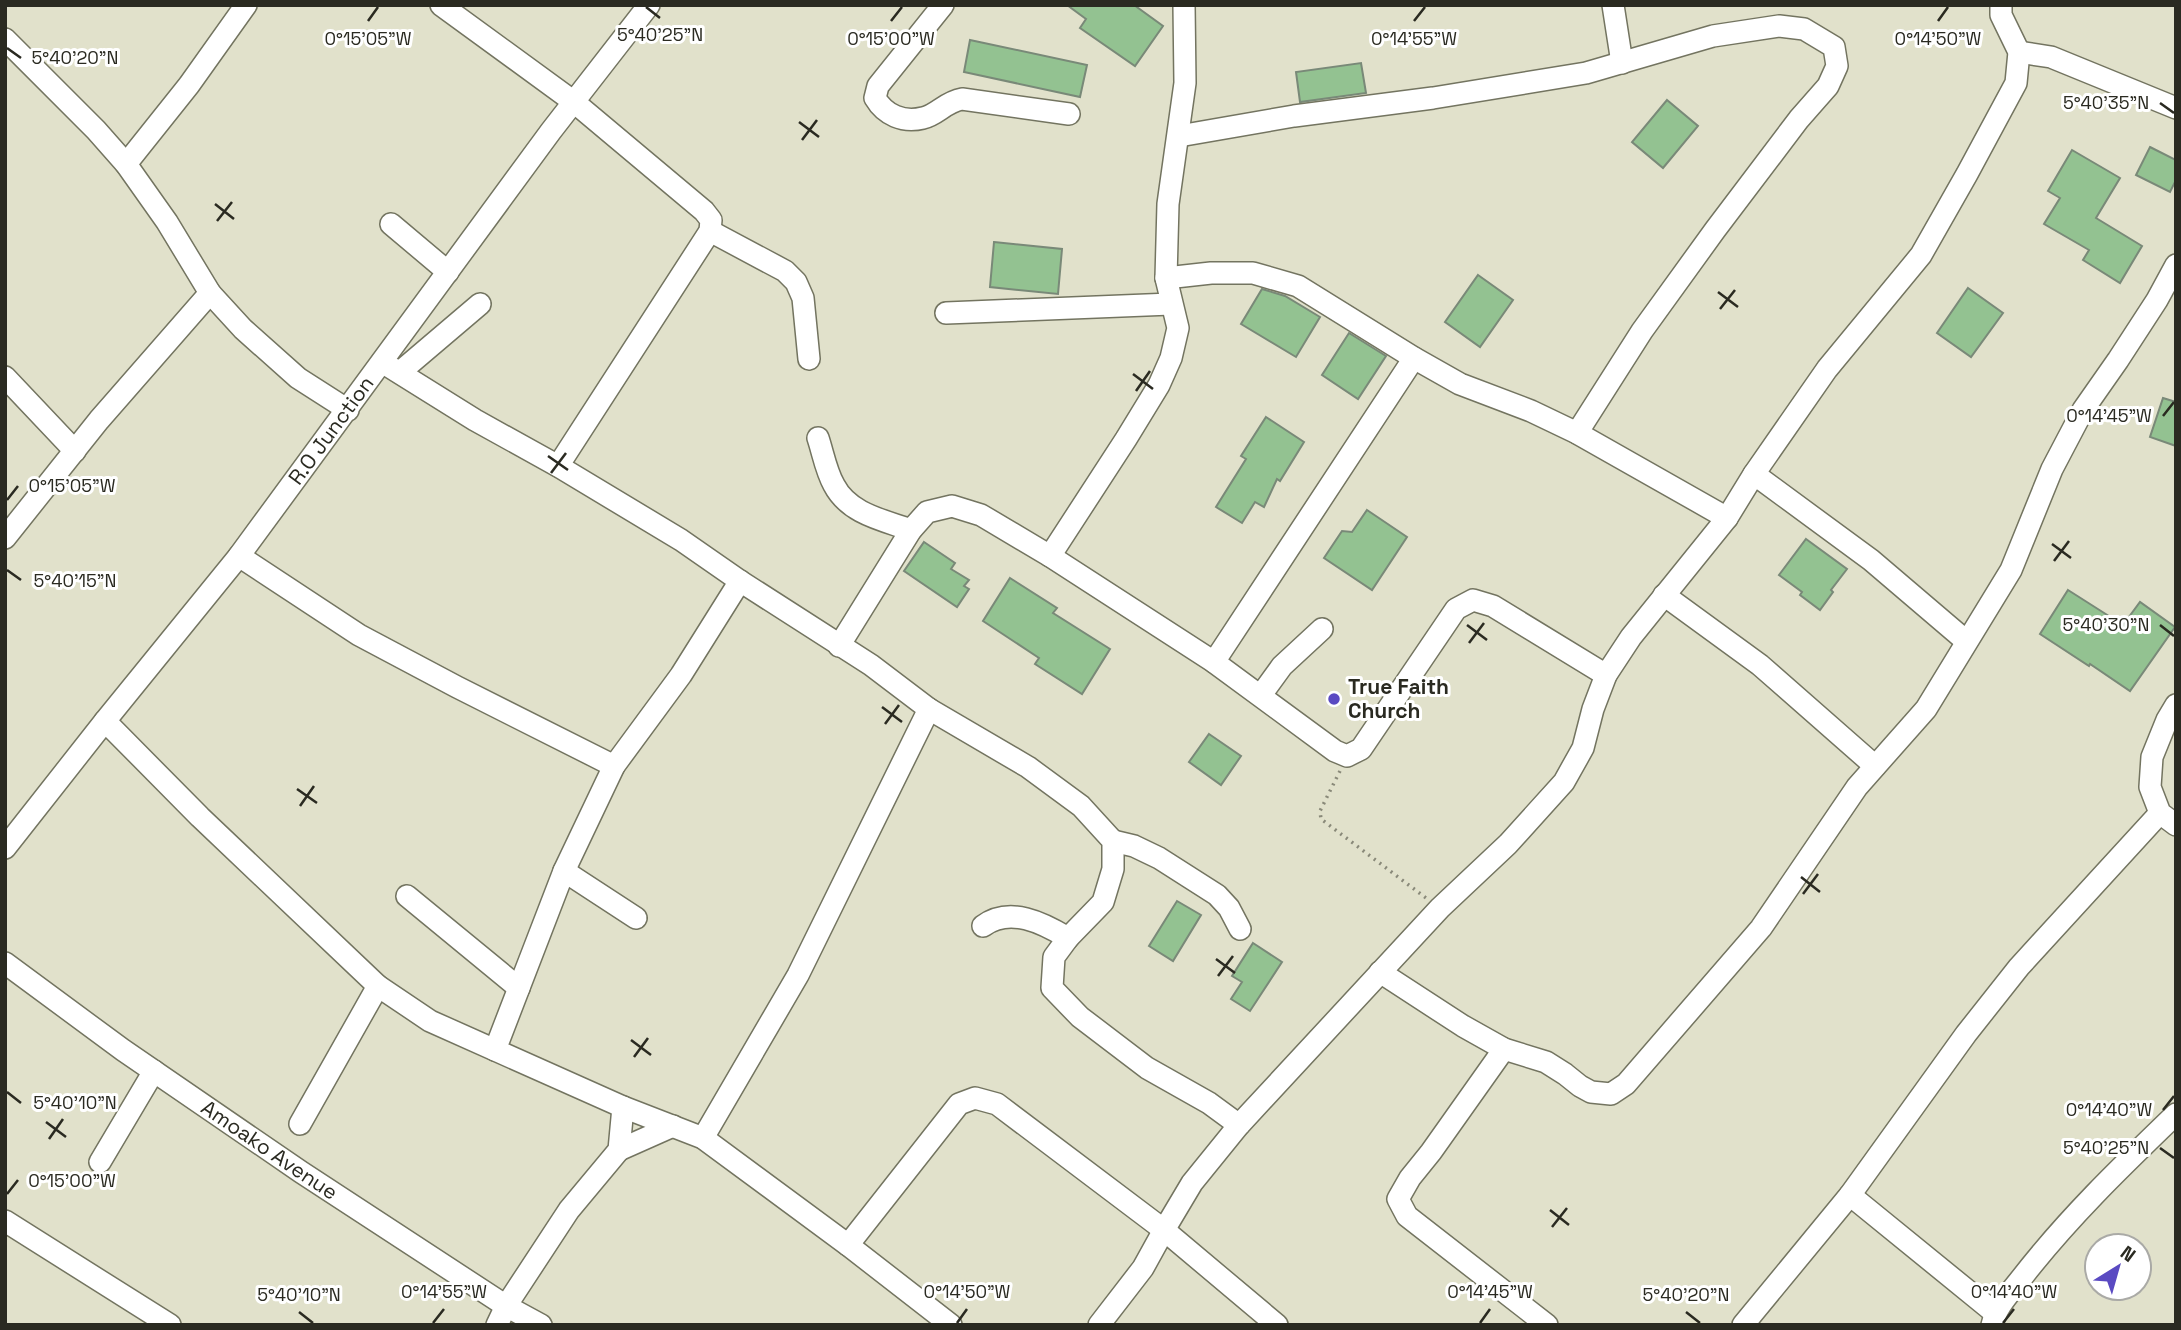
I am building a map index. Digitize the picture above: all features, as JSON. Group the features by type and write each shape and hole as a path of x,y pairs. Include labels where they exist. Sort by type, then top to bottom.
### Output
{"street":[{"name":"R.O Junction","path":"5,848 239,556 348,410 391,367 448,272 649,5"},
{"path":"943,5 878,86 875,98 882,110 900,119 924,118 951,101 962,99 1069,114"},
{"path":"1050,556 1159,385 1171,358 1178,328 1166,278 1168,204 1185,83 1184,5"},
{"path":"1613,5 1622,63"},
{"path":"1099,1325 1143,1268 1192,1183 1239,1125 1440,908 1508,844 1564,782 1583,748 1592,709 1606,675 1630,637 1727,518 1754,474 1827,369 1921,255 2016,83 2019,52 2001,15 2001,5"},
{"path":"442,6 574,102 704,211 711,220 710,231 558,466"},
{"path":"126,163 190,85 243,7"},
{"path":"1179,136 1294,116 1586,73 1713,36 1779,26 1804,29 1834,47 1837,66 1828,86 1782,141 1642,331 1577,433"},
{"path":"5,39 126,163 167,222 210,293 243,330 298,378 348,410"},
{"path":"2019,52 2051,57 2176,108"},
{"path":"391,224 448,272"},
{"path":"710,231 785,271 796,282 803,298 809,359"},
{"path":"1380,972 1504,1049 1546,1062 1591,1092 1611,1094 1626,1084 1761,928 1857,787 1926,709 2011,570 2052,469 2083,410 2125,350 2176,265"},
{"path":"1166,278 1211,273 1253,273 1298,286 1460,384 1531,411 1577,433 1727,518"},
{"path":"5,538 136,376 210,293"},
{"path":"480,304 391,367 475,420 681,540 871,665 929,709 1028,767 1081,806 1113,841 1134,846 1159,858 1217,895 1229,908 1240,929"},
{"path":"946,313 1171,304"},
{"path":"1214,662 1414,358"},
{"path":"5,377 75,450"},
{"path":"818,438 833,484 844,499 858,511 911,530"},
{"path":"1754,474 1871,560 1966,641"},
{"path":"839,646 911,530 927,512 952,506 981,515 1050,556 1214,662 1335,751 1347,756 1361,749 1456,609 1473,600 1493,606 1606,675"},
{"path":"239,556 359,635 614,766"},
{"path":"495,1050 564,871 614,766 681,675 740,581"},
{"path":"1664,595 1760,665 1875,766"},
{"path":"1261,695 1282,666 1322,629"},
{"path":"1743,1325 1850,1195 1966,1034 2019,967 2168,819 2150,786 2152,757 2176,705"},
{"path":"703,1138 798,975 929,709"},
{"path":"105,721 200,817 378,986 430,1021 624,1107 703,1138 951,1325"},
{"path":"1113,841 1113,869 1103,902 1068,938 1054,957 1052,988 1080,1017 1147,1068 1209,1103 1239,1125"},
{"path":"564,871 636,918"},
{"path":"407,897 519,988"},
{"path":"983,926 993,918 1008,915 1050,927 1068,938"},
{"name":"Amoako Avenue","path":"5,963 502,1315 541,1325"},
{"path":"300,1124 378,986"},
{"path":"1504,1049 1410,1178 1398,1199 1407,1216 1547,1325"},
{"path":"100,1162 154,1071"},
{"path":"848,1245 958,1104 975,1098 997,1104 1164,1230 1277,1325"},
{"path":"619,1150 624,1107"},
{"path":"1850,1195 1994,1319 2038,1257 2103,1184 2176,1114"},
{"path":"502,1315 569,1210 619,1150 673,1126"},
{"path":"5,1221 170,1325"}],"path":[{"path":"1347,756 1320,811 1321,819 1440,908"}],"building":[{"path":"1067,5 1134,5 1163,26 1135,66 1080,28 1086,19"},
{"path":"970,40 1087,65 1080,97 964,72"},
{"path":"1361,63 1366,93 1300,102 1296,72"},
{"path":"1667,100 1698,126 1663,168 1632,142"},
{"path":"2150,147 2176,160 2176,180 2170,192 2136,175"},
{"path":"2072,150 2120,178 2096,218 2142,246 2120,283 2083,260 2089,250 2044,224 2060,198 2048,191"},
{"path":"994,242 1062,249 1058,294 990,287"},
{"path":"1478,275 1513,300 1480,347 1445,322"},
{"path":"1968,288 2003,313 1971,357 1937,333"},
{"path":"1262,289 1285,296 1320,317 1296,357 1241,324"},
{"path":"1349,333 1386,356 1358,399 1322,375"},
{"path":"2163,398 2176,402 2176,446 2150,437"},
{"path":"1266,417 1304,442 1280,481 1277,479 1264,507 1255,502 1242,523 1216,507 1246,459 1241,456"},
{"path":"1367,510 1407,537 1372,590 1324,558 1342,531 1352,532"},
{"path":"1806,539 1847,569 1820,610 1779,575"},
{"path":"924,542 955,563 951,569 969,580 964,586 969,589 957,607 904,571"},
{"path":"1010,578 1057,608 1053,613 1110,649 1082,694 1035,664 1039,658 983,621"},
{"path":"2068,590 2123,625 2140,602 2175,627 2130,691 2040,634"},
{"path":"1209,734 1241,756 1221,785 1189,762"},
{"path":"1177,901 1201,915 1173,961 1149,946"},
{"path":"1253,943 1282,962 1250,1011 1231,999 1242,982 1232,976"}],"place":[{"name":"True Faith Church","path":"1334,699"}]}
